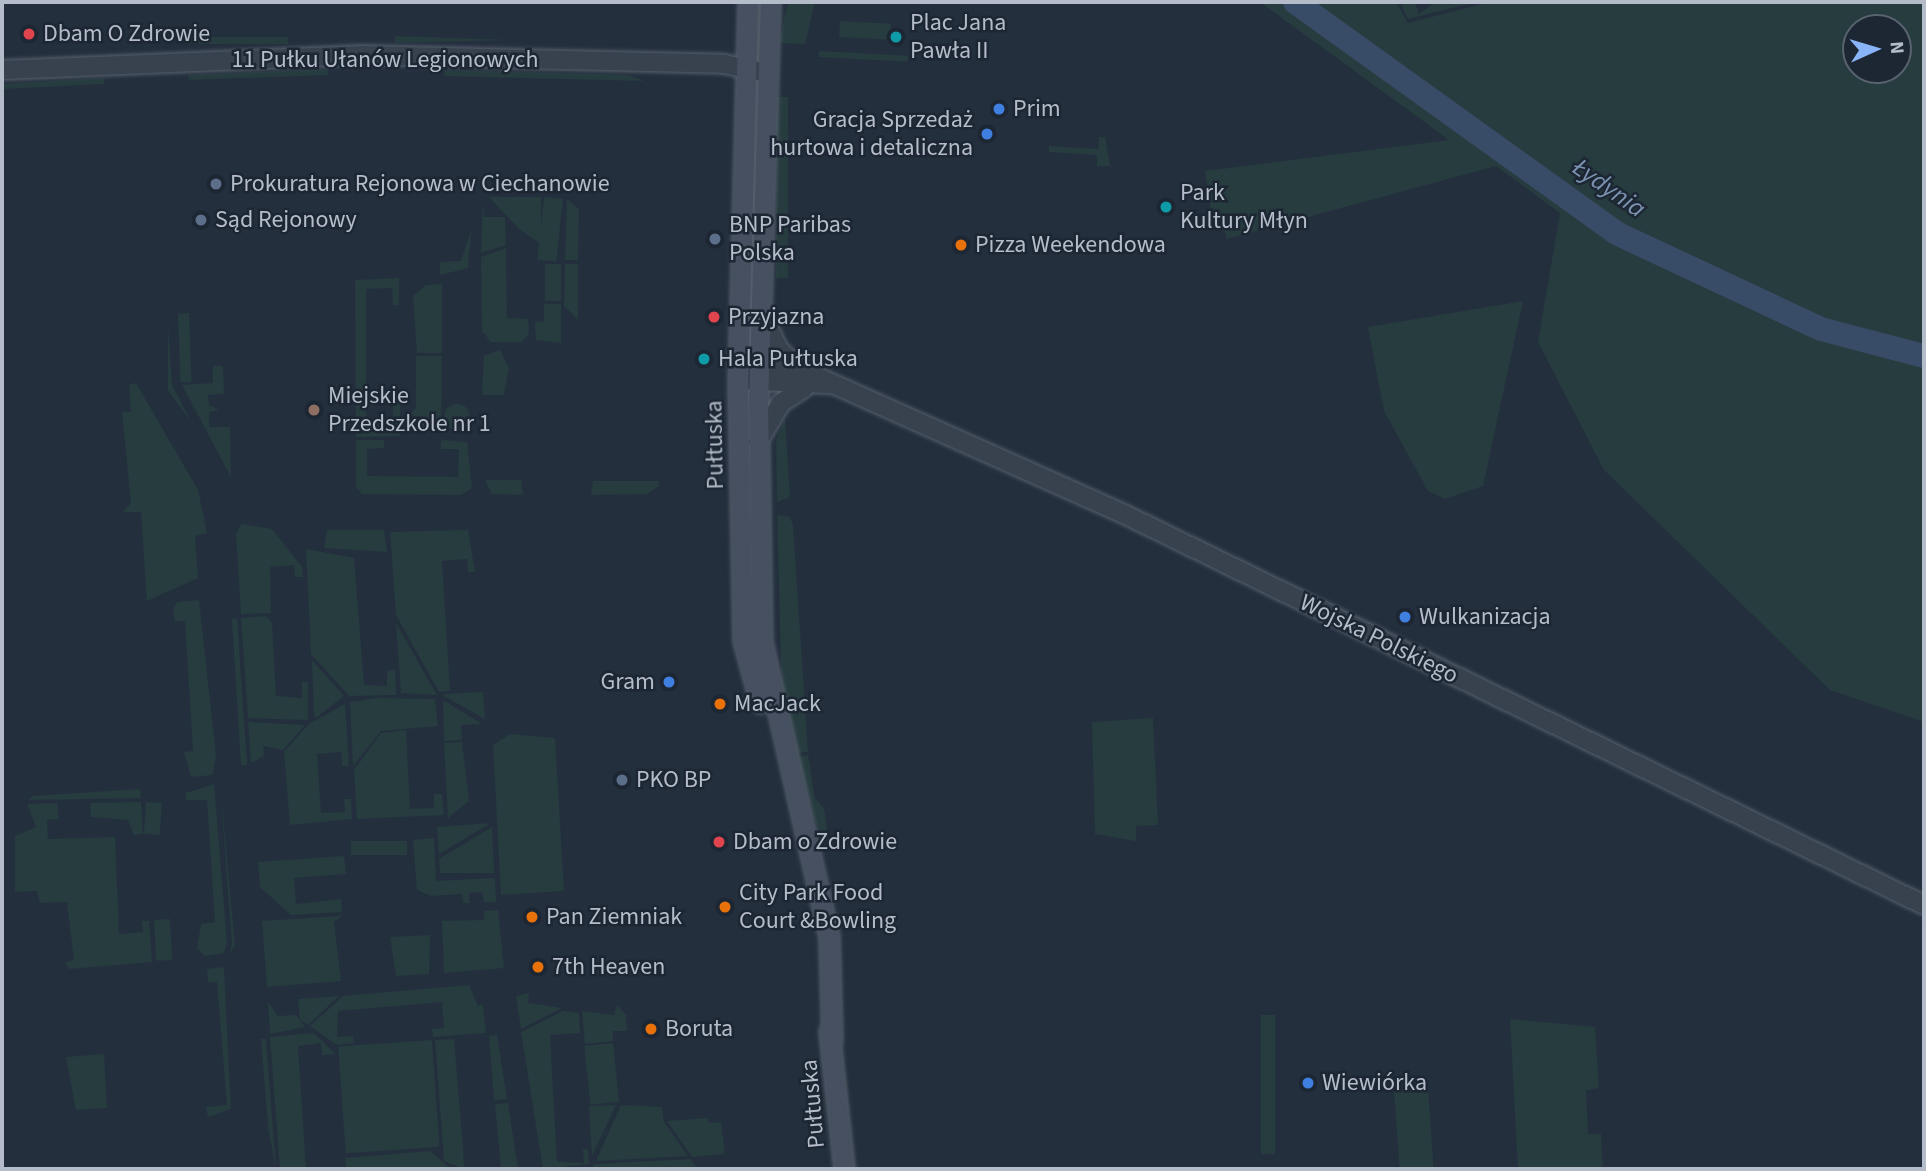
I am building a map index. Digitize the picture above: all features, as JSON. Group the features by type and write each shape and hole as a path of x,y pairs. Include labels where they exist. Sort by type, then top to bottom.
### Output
{"main road":[{"name":"Pułtuska","path":"748,2 738,374 743,640 772,746 793,796"},
{"name":"Pułtuska","path":"770,2 758,442 762,642 793,796 832,956 832,1041 843,1167"}],"street":[{"name":"11 Pułku Ułanów Legionowych","path":"2,70 362,55 745,68 767,73"},
{"path":"758,442 780,403 805,378 779,350 762,314"},
{"name":"Wojska Polskiego","path":"738,374 805,378 828,384 1126,515 1924,905"}],"green space":[{"path":"788,2 815,2 805,44 779,43"},
{"path":"1260,2 1396,2 1408,23 1490,2 1924,2 1924,722 1830,690 1604,470 1538,342 1560,213 1496,166 1227,239 1220,217 1212,219 1205,171 1449,140"},
{"path":"1400,2 1415,2 1419,14 1435,2 1476,2 1408,19"},
{"path":"840,21 891,24 890,40 839,37"},
{"path":"395,36 513,40 395,43"},
{"path":"188,37 288,37 288,44 188,44"},
{"path":"819,51 908,56 908,62 819,57"},
{"path":"328,69 328,75 189,80 188,75"},
{"path":"445,70 629,75 644,81 444,76"},
{"path":"104,78 104,84 2,89 2,84"},
{"path":"776,97 788,97 788,278 776,278"},
{"path":"1099,137 1105,137 1110,166 1097,166 1097,155 1049,152 1049,146 1098,149"},
{"path":"489,197 541,197 541,244 519,229"},
{"path":"544,197 563,199 556,262 537,260"},
{"path":"567,199 579,209 578,260 565,260"},
{"path":"483,203 484,217 505,217 506,245 481,253"},
{"path":"471,231 468,268 440,275 440,262 461,261"},
{"path":"506,248 507,318 528,319 529,333 522,342 491,342 482,331 481,257"},
{"path":"545,264 561,264 561,301 545,301"},
{"path":"565,264 578,264 578,320 564,306"},
{"path":"399,278 399,305 393,305 392,288 366,289 366,421 393,421 393,404 400,404 400,436 356,437 355,280"},
{"path":"442,284 442,353 417,353 413,296 426,285"},
{"path":"1523,301 1483,486 1445,499 1428,491 1384,411 1368,327"},
{"path":"544,304 561,304 561,343 536,340 535,322 544,321"},
{"path":"178,313 189,313 191,382 180,382"},
{"path":"168,327 172,385 191,422 168,390"},
{"path":"500,350 509,368 504,395 482,395 484,356"},
{"path":"416,356 442,356 441,430 420,428 411,413 416,408"},
{"path":"213,366 223,366 224,394 208,395 209,405 219,410 209,412 209,427 230,427 231,477 182,385 213,383"},
{"path":"136,383 198,490 207,533 195,536 198,578 147,601 141,512 123,512 131,503 122,412 131,412 129,385"},
{"path":"457,404 466,408 470,417 466,426 457,430 448,426 444,417 448,408"},
{"path":"785,418 790,497 777,502 776,440"},
{"path":"356,440 384,440 384,448 367,449 367,476 458,477 459,449 441,449 441,440 467,442 472,488 461,495 362,494 356,487"},
{"path":"485,480 521,480 523,495 492,494"},
{"path":"593,481 659,481 659,486 647,494 591,495"},
{"path":"777,515 790,517 793,526 808,752 797,753 782,698"},
{"path":"242,524 272,529 302,567 303,577 295,577 294,565 270,567 271,613 241,614 236,533"},
{"path":"327,530 384,530 387,552 324,548"},
{"path":"468,530 475,572 468,572 467,559 442,561 450,691 439,692 396,615 390,532"},
{"path":"306,549 354,558 364,685 387,686 387,671 395,670 396,695 349,696 311,654"},
{"path":"199,600 216,755 213,775 191,777 184,752 193,751 185,621 175,621 173,609 177,602"},
{"path":"266,616 272,623 276,696 302,698 302,682 308,682 308,720 248,718 241,618"},
{"path":"237,618 247,765 241,765 232,619"},
{"path":"396,623 437,695 401,693"},
{"path":"312,660 344,696 316,718 314,715"},
{"path":"483,692 485,719 444,696 444,694"},
{"path":"377,698 435,699 438,726 381,731 353,766 350,702"},
{"path":"443,702 482,724 461,725 462,740 444,741"},
{"path":"345,704 349,766 342,766 341,752 317,754 321,813 345,812 344,799 351,799 352,819 290,825 284,752 309,724"},
{"path":"1153,718 1158,825 1136,826 1136,841 1095,834 1092,722"},
{"path":"248,722 305,725 283,750 263,746 264,756 251,763"},
{"path":"406,730 410,809 434,808 434,794 442,794 444,815 357,819 354,770 381,733"},
{"path":"510,734 555,738 564,891 501,895 493,745"},
{"path":"462,742 469,801 448,818 444,743"},
{"path":"808,755 815,798 824,808 829,843 820,839 798,757"},
{"path":"214,784 227,943 224,953 205,956 197,948 201,924 215,922 207,800 186,800 186,793"},
{"path":"220,785 235,945 230,953 232,944"},
{"path":"140,789 141,798 28,800 33,796"},
{"path":"141,802 143,834 134,835 128,820 91,817 90,803"},
{"path":"146,802 162,803 160,835 144,834"},
{"path":"57,803 59,819 47,820 48,839 115,837 119,934 143,932 142,921 149,921 152,962 69,969 65,963 74,960 67,902 40,903 37,891 15,892 15,836 36,827 27,804"},
{"path":"491,823 439,854 437,827"},
{"path":"492,827 494,873 440,873 439,859"},
{"path":"434,838 436,881 495,878 496,902 484,902 482,892 469,893 470,903 463,903 462,894 431,896 417,890 413,840"},
{"path":"351,841 407,841 407,855 351,855"},
{"path":"344,856 346,874 294,878 296,904 341,899 342,912 291,915 260,887 258,862"},
{"path":"498,910 504,968 444,973 442,921 484,920 484,911"},
{"path":"342,916 334,922 341,981 267,987 262,921"},
{"path":"170,919 172,960 156,961 154,920"},
{"path":"430,935 429,974 396,976 390,937"},
{"path":"224,967 231,1109 208,1117 206,1107 227,1105 217,982 208,982 207,969"},
{"path":"469,985 478,1006 483,1004 486,1033 433,1037 432,1029 444,1028 442,1002 338,1011 337,1037 353,1036 354,1043 337,1045 310,1026 343,996"},
{"path":"529,993 528,1003 562,1008 521,1029 516,996"},
{"path":"339,996 308,1025 300,1020 298,999"},
{"path":"268,1002 278,1016 296,1015 305,1027 270,1034"},
{"path":"617,1005 626,1015 627,1031 613,1031 613,1041 585,1044 582,1011 614,1015"},
{"path":"563,1011 579,1013 580,1033 550,1035 557,1162 584,1163 583,1149 588,1149 589,1164 543,1169 521,1032"},
{"path":"1261,1015 1275,1015 1275,1154 1261,1154"},
{"path":"1510,1019 1595,1027 1599,1088 1586,1090 1588,1134 1601,1134 1603,1169 1518,1169"},
{"path":"314,1033 335,1054 322,1055 321,1043 298,1046 306,1169 280,1169 270,1037"},
{"path":"497,1035 507,1099 494,1100 489,1036"},
{"path":"261,1039 266,1039 276,1169 268,1127"},
{"path":"454,1039 464,1169 444,1161 435,1040"},
{"path":"432,1040 439,1147 346,1153 338,1047"},
{"path":"613,1043 619,1102 590,1105 584,1046"},
{"path":"104,1054 107,1108 76,1110 66,1057"},
{"path":"1428,1088 1434,1169 1400,1169 1394,1090"},
{"path":"508,1103 518,1169 501,1169 495,1104"},
{"path":"616,1105 592,1156 589,1106"},
{"path":"621,1105 662,1107 664,1122 688,1156 596,1161"},
{"path":"708,1118 709,1123 721,1122 725,1154 692,1157 667,1121"},
{"path":"430,1151 451,1169 346,1169 345,1158"},
{"path":"691,1159 697,1168 593,1169 593,1164"}],"waterway":[{"name":"Łydynia","path":"1295,2 1616,233 1821,329 1924,356"}],"place":[{"name":"Dbam O Zdrowie","path":"29,34"},
{"name":"Plac Jana Pawła II","path":"896,37"},
{"name":"Prim","path":"999,109"},
{"name":"Gracja Sprzedaż hurtowa i detaliczna","path":"987,134"},
{"name":"Prokuratura Rejonowa w Ciechanowie","path":"216,184"},
{"name":"Park Kultury Młyn","path":"1166,207"},
{"name":"Sąd Rejonowy","path":"201,220"},
{"name":"BNP Paribas Polska","path":"715,239"},
{"name":"Pizza Weekendowa","path":"961,245"},
{"name":"Przyjazna","path":"714,317"},
{"name":"Hala Pułtuska","path":"704,359"},
{"name":"Miejskie Przedszkole nr 1","path":"314,410"},
{"name":"Wulkanizacja","path":"1405,617"},
{"name":"Gram","path":"669,682"},
{"name":"MacJack","path":"720,704"},
{"name":"PKO BP","path":"622,780"},
{"name":"Dbam o Zdrowie","path":"719,842"},
{"name":"City Park Food Court &Bowling","path":"725,907"},
{"name":"Pan Ziemniak","path":"532,917"},
{"name":"7th Heaven","path":"538,967"},
{"name":"Boruta","path":"651,1029"},
{"name":"Wiewiórka","path":"1308,1083"}]}
